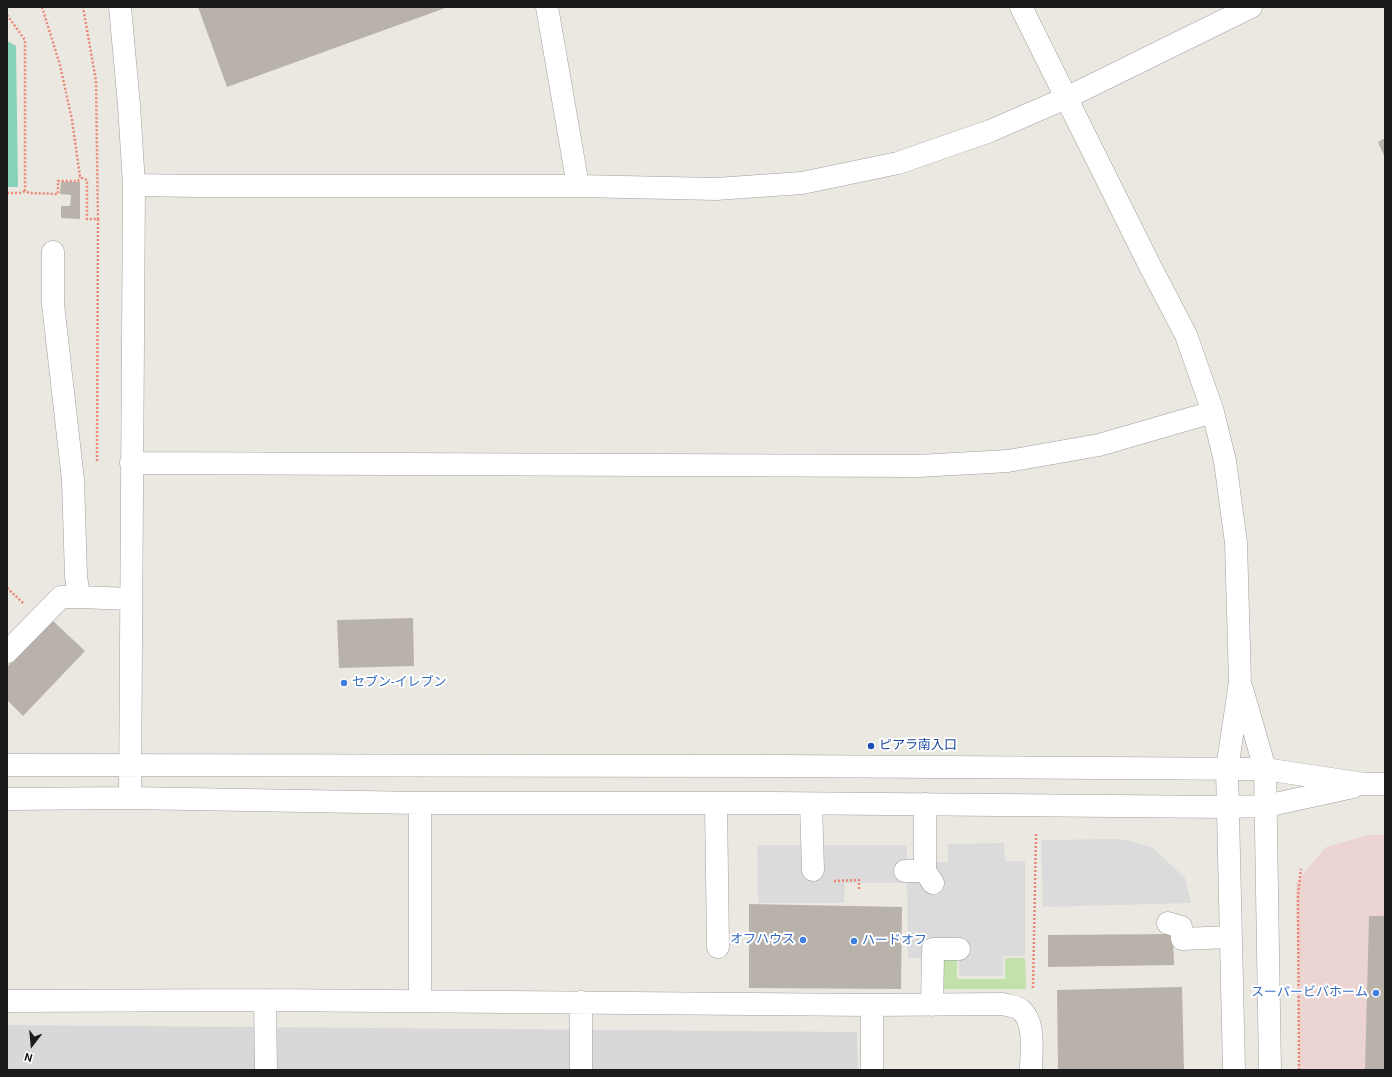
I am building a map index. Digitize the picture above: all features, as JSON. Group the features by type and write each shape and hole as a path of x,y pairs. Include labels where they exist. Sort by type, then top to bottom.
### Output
{"street":[{"path":"120,7 129,97 134,185 130,798"},
{"path":"547,7 578,186"},
{"path":"1021,7 1186,335 1213,412 1225,461 1236,543 1240,682 1227,769 1234,1070"},
{"path":"134,185 578,186 716,188 802,182 898,163 990,131 1066,98 1251,7"},
{"path":"53,252 53,304 73,480 76,576 79,597"},
{"path":"131,463 918,466 1008,461 1084,448 1213,412"},
{"path":"7,652 61,597 131,598"},
{"path":"1240,682 1265,769 1270,1070"},
{"path":"7,765 131,764 1265,769 1375,784"},
{"path":"7,799 130,798 420,803 925,804 1227,807 1266,806 1375,784"},
{"path":"420,803 420,1001"},
{"path":"716,803 718,947"},
{"path":"811,804 813,870"},
{"path":"921,875 925,804"},
{"path":"1168,923 1181,927 1182,939 1230,937"},
{"path":"932,1005 933,952 959,949"},
{"path":"265,1000 266,1070"},
{"path":"7,1001 265,1000 872,1005 1003,1004 1020,1009 1028,1019 1031,1037 1031,1070"},
{"path":"580,1070 581,1002"},
{"path":"872,1005 872,1070"}],"path":[{"path":"7,193 20,193 24,191 29,193 58,194 58,182 78,181 80,177 72,120 60,65 42,7"},
{"path":"83,7 96,81 98,220 97,464"},
{"path":"7,15 25,40 24,191"},
{"path":"80,177 87,180 87,219 98,220"},
{"path":"1020,1009 1033,989 1036,834"},
{"path":"1299,1070 1298,895 1301,869"}],"shaded area":[{"path":"1369,835 1385,835 1385,1070 1299,1070 1296,883 1326,847"},
{"path":"1120,839 1152,847 1185,878 1191,903 1043,907 1041,840"},
{"path":"1004,843 1005,861 1025,861 1025,956 1003,956 1003,976 959,976 959,958 908,958 907,883 845,883 844,903 758,903 757,845 907,845 907,862 948,862 948,844"},
{"path":"7,1025 857,1032 858,1070 7,1070"}],"green space":[{"path":"7,41 16,46 18,187 7,187"},
{"path":"1005,958 1025,958 1026,989 944,989 944,959 957,959 957,979 1005,979"}],"building":[{"path":"198,7 448,7 227,87"},
{"path":"1385,138 1385,158 1378,142"},
{"path":"61,182 80,182 80,219 61,218 61,206 70,206 71,195 60,194"},
{"path":"413,618 414,666 339,668 337,620"},
{"path":"52,620 85,651 23,716 7,700 7,667"},
{"path":"749,904 902,907 901,989 749,988"},
{"name":"スーパービバホーム","path":"1369,916 1385,916 1385,1070 1365,1070"},
{"path":"1173,934 1174,965 1048,967 1048,935"},
{"path":"1182,987 1184,1070 1058,1070 1057,990"}],"place":[{"name":"セブン-イレブン","path":"344,683"},
{"name":"ピアラ南入口","path":"871,746"},
{"name":"オフハウス","path":"803,940"},
{"name":"ハードオフ","path":"854,941"},
{"name":"スーパービバホーム","path":"1376,993"}]}
